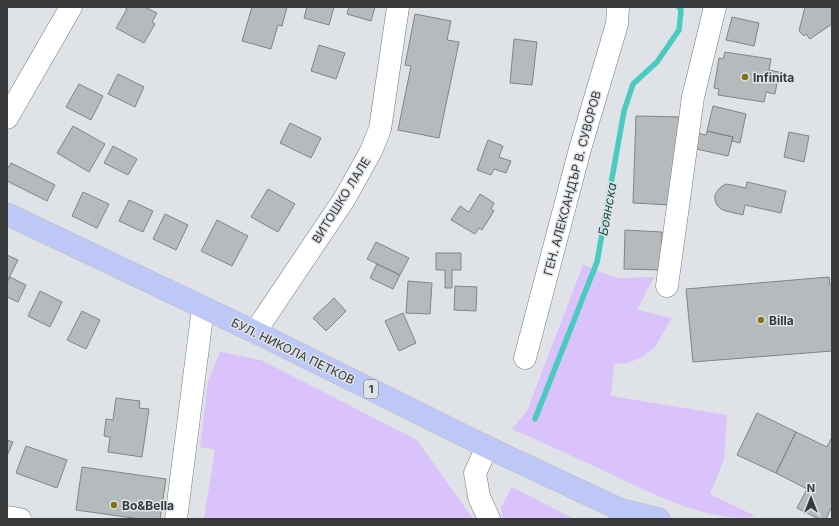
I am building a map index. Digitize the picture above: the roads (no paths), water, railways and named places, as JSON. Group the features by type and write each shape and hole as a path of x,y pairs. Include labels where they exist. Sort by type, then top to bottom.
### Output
{"highway":[{"name":"БУЛ. НИКОЛА ПЕТКОВ","path":"7,214 255,332 487,447 629,514 659,519"}],"street":[{"path":"7,118 71,7"},
{"name":"ВИТОШКО ЛАЛЕ","path":"255,332 345,198 371,151 380,129 398,7"},
{"name":"ГЕН. АЛЕКСАНДЪР В. СУВОРОВ","path":"525,358 580,149 617,24 618,7"},
{"path":"667,286 693,97 715,7"},
{"path":"176,519 204,308"},
{"path":"487,447 475,473 479,497 489,519"},
{"path":"7,517 20,519"}],"waterway":[{"name":"Боянска","path":"535,419 597,262 624,111 633,84 657,62 679,30 681,10 679,7"}],"place":[{"name":"Infinita","path":"745,77"},
{"name":"Billa","path":"761,320"},
{"name":"Bo&Bella","path":"114,505"}]}
